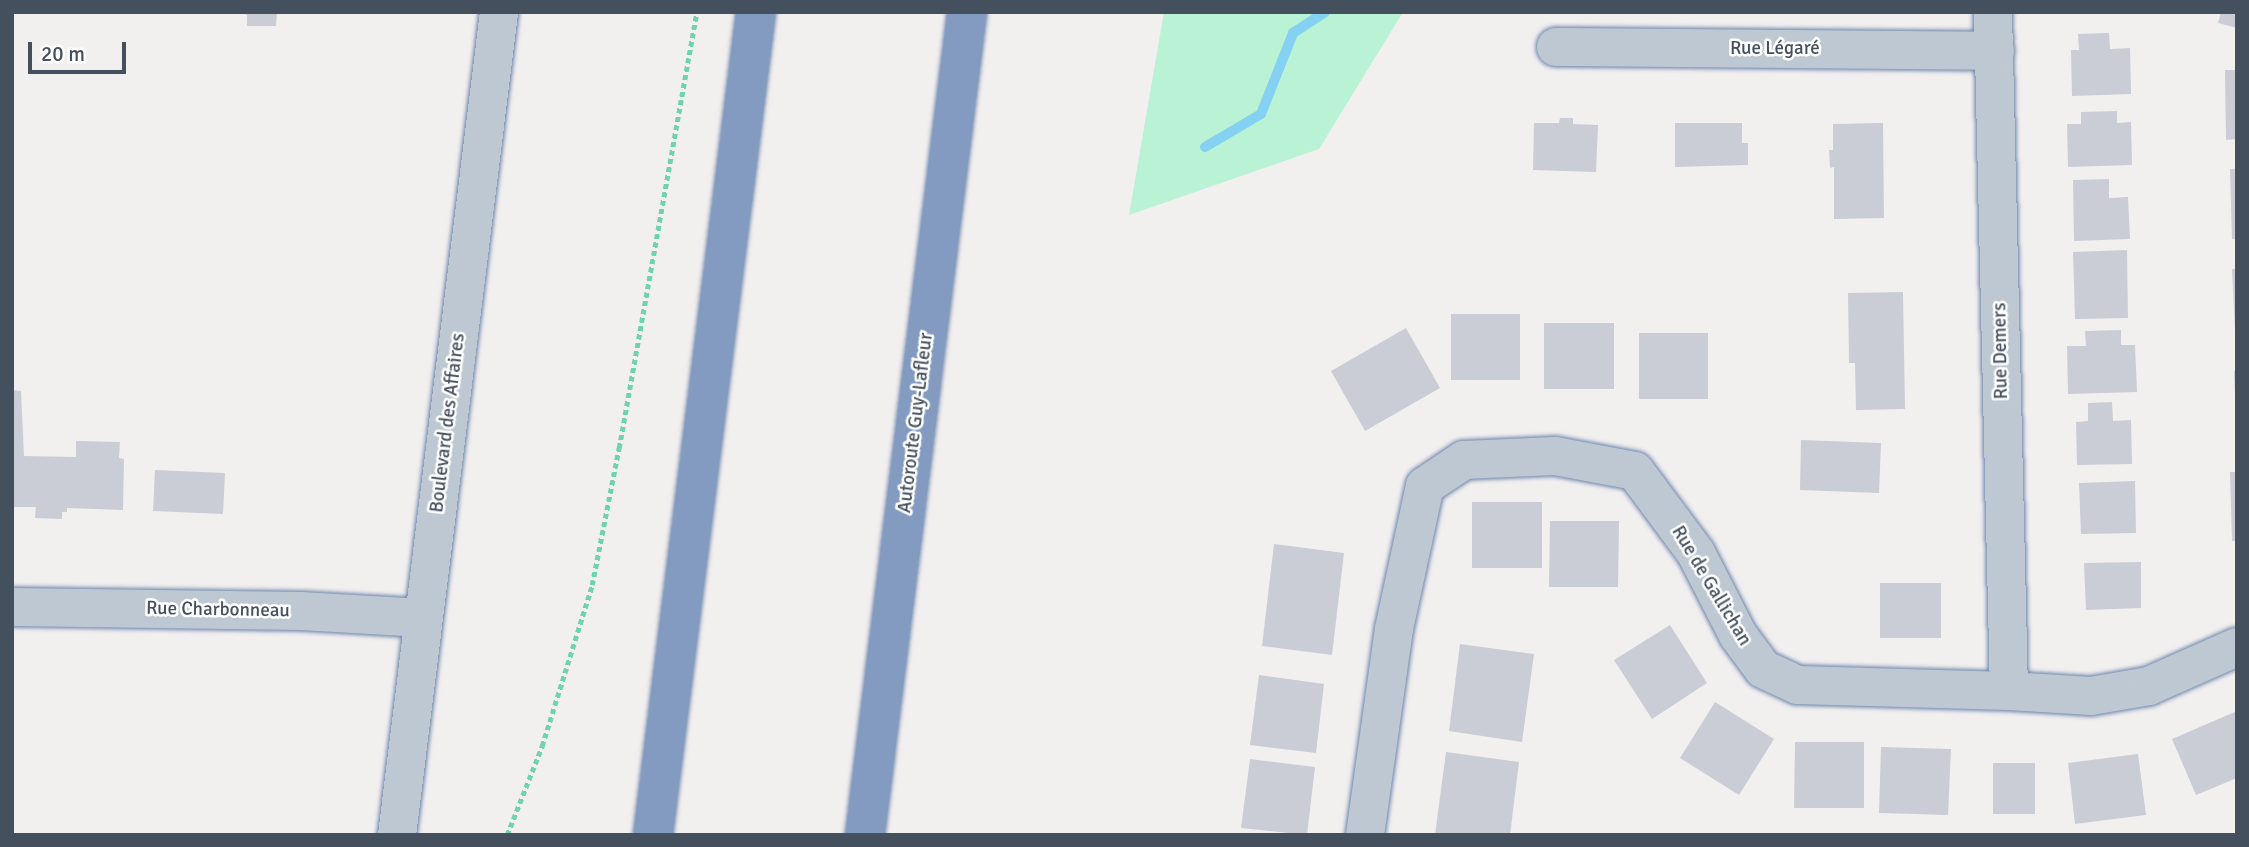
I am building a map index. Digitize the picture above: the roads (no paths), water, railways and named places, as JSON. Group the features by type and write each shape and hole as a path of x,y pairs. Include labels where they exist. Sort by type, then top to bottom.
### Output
{"highway":[{"path":"653,835 756,12"},
{"name":"Autoroute Guy-Lafleur","path":"865,835 967,12"}],"street":[{"name":"Boulevard des Affaires","path":"397,835 499,12"},
{"name":"Rue Demers","path":"1993,12 2009,691"},
{"name":"Rue Légaré","path":"1556,47 1995,51"},
{"name":"Rue de Gallichan","path":"1365,835 1394,629 1425,486 1464,460 1555,456 1635,471 1696,553 1738,635 1763,669 1798,685 2091,696 2123,693 2149,686 2237,648"},
{"name":"Rue Charbonneau","path":"12,607 301,611 423,618"}],"waterway":[{"path":"1205,147 1261,114 1293,33 1325,12"}]}
